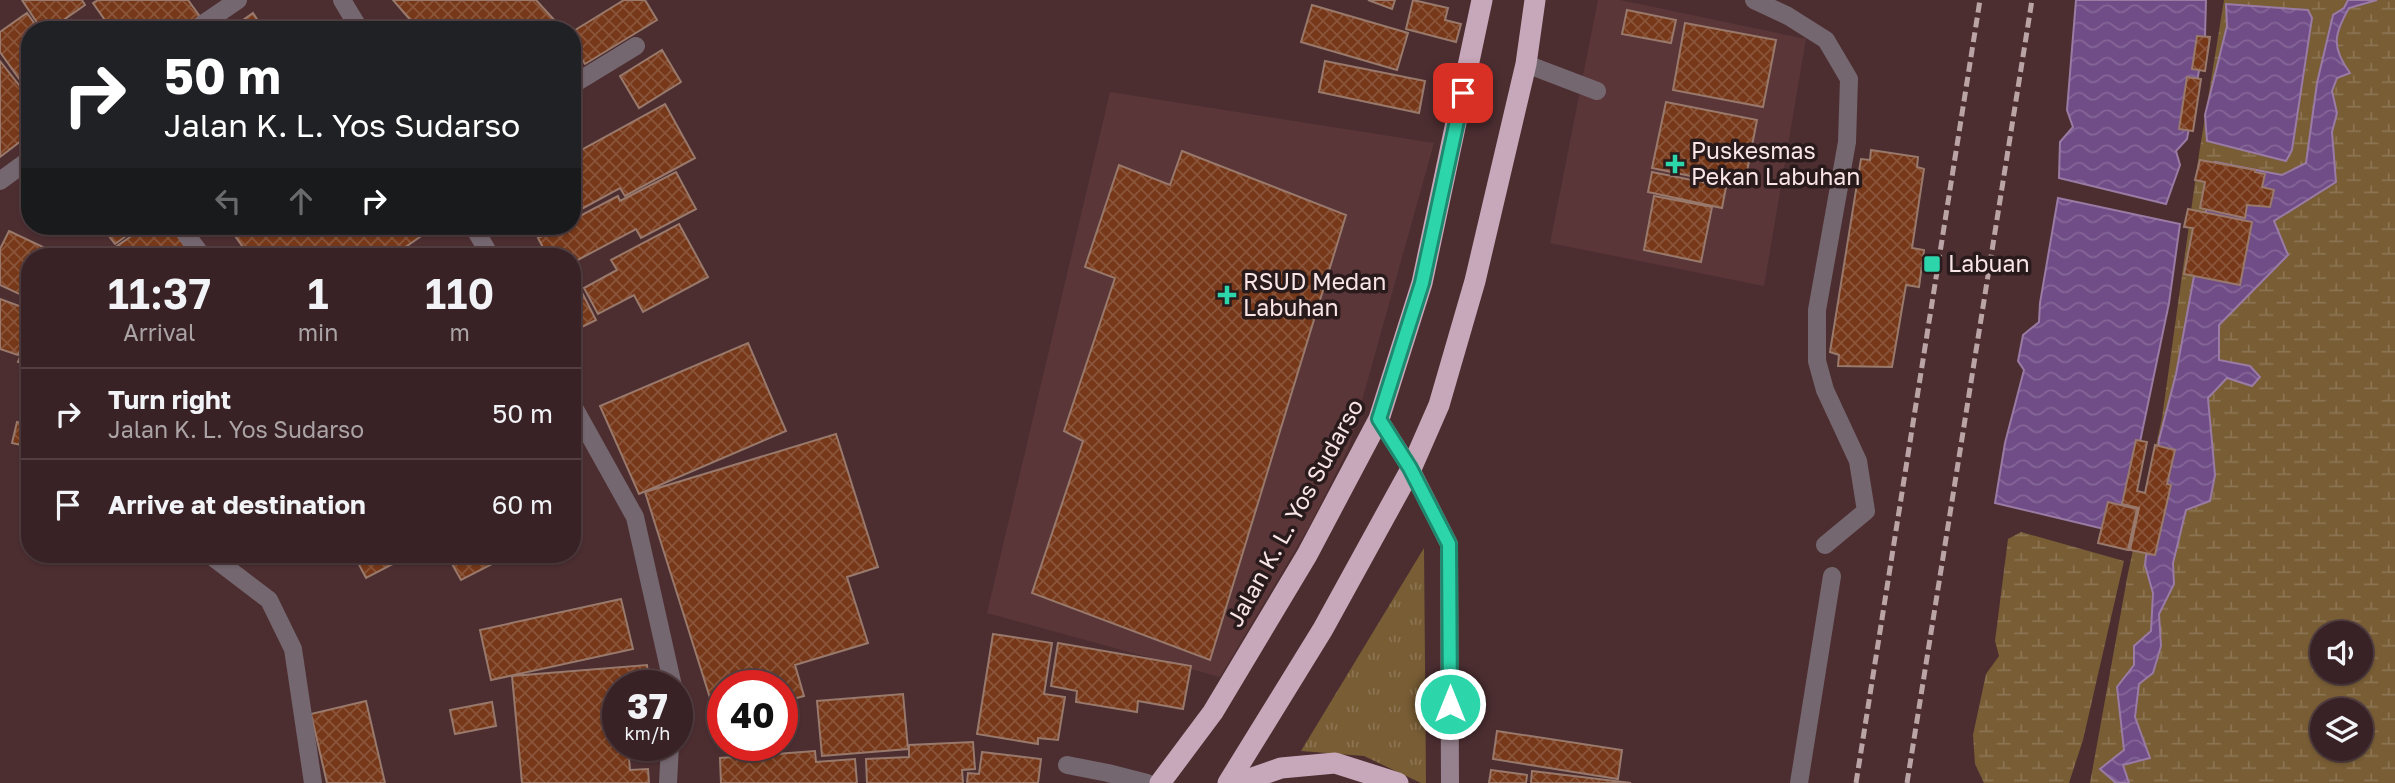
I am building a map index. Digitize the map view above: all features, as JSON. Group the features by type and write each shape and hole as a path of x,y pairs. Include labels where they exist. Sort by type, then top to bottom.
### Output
{"highway":[{"name":"Jalan K. L. Yos Sudarso","path":"1160,783 1213,712 1294,577 1379,419 1422,283 1482,0"},
{"path":"1228,783 1323,629 1410,468 1439,405 1471,293 1526,64 1535,0"},
{"path":"1238,783 1281,768 1335,763 1398,783"}],"street":[{"path":"207,21 238,0"},
{"path":"342,0 355,21"},
{"path":"1754,0 1788,16 1826,40 1849,79 1847,142 1817,310 1817,361 1825,390 1858,461 1866,511 1825,545"},
{"path":"581,80 636,46"},
{"path":"1526,64 1597,91"},
{"path":"0,181 21,166"},
{"path":"1379,419 1410,468 1449,544 1450,783"},
{"path":"581,420 635,517 669,670"},
{"path":"220,563 269,600 293,649 313,783"},
{"path":"1799,783 1832,576"},
{"path":"668,783 669,761"},
{"path":"1067,765 1147,783"}],"shaded area":[{"name":"Puskesmas Pekan Labuhan","path":"1598,0 1620,0 1806,39 1764,286 1550,243"},
{"name":"RSUD Medan Labuhan","path":"1110,92 1434,143 1349,447 1310,525 1220,677 987,613"}],"green space":[{"path":"2224,0 2348,0 2344,8 2332,15 2317,83 2307,163 2282,175 2215,163 2176,374 2159,440 2145,565 2153,593 2151,632 2135,646 2134,665 2117,687 2124,750 2117,783 2090,783 2128,573 2162,418 2205,115 2286,161 2292,150 2312,18 2226,5 2227,26 2206,111"},
{"path":"2377,0 2395,0 2395,783 2129,783 2122,765 2149,758 2135,717 2139,684 2153,673 2161,646 2159,614 2174,584 2173,563 2186,510 2215,475 2208,398 2227,378 2252,386 2250,366 2219,361 2219,325 2288,255 2273,221 2336,182 2332,132 2337,113 2332,91 2337,78 2337,29 2349,8"},
{"path":"2021,532 2124,561 2083,740 2069,783 1984,783 1975,764 1973,735 1986,674 1999,656 1995,641 2008,539"},
{"path":"1424,548 1426,783 1364,756 1301,751"}],"water":[{"path":"2076,0 2206,0 2205,36 2187,139 2176,151 2180,165 2166,204 2059,178 2060,142 2073,127 2067,110"},
{"path":"2348,0 2377,0 2349,8 2338,33 2337,48 2350,73 2337,78 2332,91 2337,113 2332,132 2336,182 2274,221 2288,255 2219,325 2219,360 2250,366 2260,377 2252,386 2227,378 2208,398 2215,475 2210,501 2186,510 2173,563 2174,584 2159,614 2161,646 2153,673 2139,684 2135,717 2150,758 2123,765 2129,783 2116,783 2100,769 2124,750 2117,687 2134,665 2134,646 2151,631 2153,593 2145,565 2159,440 2176,374 2215,162 2282,175 2306,163 2317,83 2333,15 2344,8"},
{"path":"2226,4 2308,10 2312,18 2292,150 2286,161 2207,141 2205,115 2227,26"},
{"path":"2058,198 2180,224 2169,303 2121,533 1995,503 2005,443 2024,370 2018,361 2023,335 2039,322"}],"building":[{"path":"22,0 82,0 85,5 62,21 36,21"},
{"path":"98,0 188,0 201,18 196,21 106,21 93,3"},
{"path":"393,0 536,0 555,21 411,21"},
{"path":"624,0 645,0 657,20 585,64 581,58 581,26"},
{"path":"1368,0 1395,0 1392,9"},
{"path":"1413,0 1448,8 1445,20 1461,24 1456,42 1406,29"},
{"path":"1312,5 1408,33 1397,70 1301,42"},
{"path":"1627,10 1676,20 1671,43 1622,34"},
{"path":"27,13 33,21 21,21 21,81 0,52 0,32"},
{"path":"253,13 258,21 242,21"},
{"path":"1685,23 1776,40 1763,107 1673,90"},
{"path":"2197,36 2210,37 2205,71 2192,69"},
{"path":"662,50 681,82 639,108 620,76"},
{"path":"0,61 21,88 21,141 0,157"},
{"path":"1325,61 1425,81 1419,113 1319,92"},
{"path":"2187,77 2201,79 2193,131 2179,129"},
{"path":"1666,102 1757,120 1744,187 1652,168"},
{"path":"665,104 695,158 625,196 620,188 581,209 581,150"},
{"path":"1871,150 1918,157 1917,167 1924,169 1912,248 1924,250 1919,287 1906,285 1892,367 1838,366 1839,355 1830,352 1861,159 1870,160"},
{"name":"RSUD Medan Labuhan","path":"1182,151 1346,215 1210,660 1032,593 1083,441 1064,431 1115,278 1085,267 1119,165 1170,185"},
{"path":"2200,160 2265,174 2262,187 2274,190 2270,207 2247,205 2245,218 2200,208 2205,182 2195,180"},
{"path":"676,172 696,209 641,238 636,229 581,258 581,248 543,248 538,238 544,235 581,235 581,215 618,196 620,201"},
{"path":"1652,172 1726,187 1722,208 1648,192"},
{"path":"1654,196 1712,207 1701,262 1644,250"},
{"path":"2188,209 2252,222 2240,285 2184,274 2193,228 2184,227"},
{"path":"679,224 708,277 643,312 634,295 598,314 584,288 617,270 611,260"},
{"path":"9,231 45,248 21,248 21,295 0,285 0,249"},
{"path":"108,235 128,235 115,244"},
{"path":"133,235 177,235 186,248 114,248"},
{"path":"234,235 423,235 404,248 244,248"},
{"path":"581,291 596,320 581,328"},
{"path":"0,299 21,307 21,347 18,355 0,349"},
{"path":"748,343 786,431 639,494 600,406"},
{"path":"17,422 21,423 21,445 12,443"},
{"path":"836,434 878,567 847,577 868,643 795,665 796,670 707,670 707,688 645,492"},
{"path":"2136,440 2147,442 2137,491 2145,493 2155,445 2175,450 2167,484 2171,485 2155,555 2130,550 2139,508 2122,504"},
{"path":"2108,502 2137,509 2128,550 2098,543"},
{"path":"358,563 395,563 366,578"},
{"path":"451,563 494,563 461,580"},
{"path":"621,599 633,649 491,680 480,630"},
{"path":"993,634 1052,643 1044,694 1065,697 1058,740 1038,738 1038,744 977,734"},
{"path":"1058,643 1191,666 1183,709 1138,701 1137,712 1076,702 1077,691 1051,686"},
{"path":"647,665 647,670 602,670 602,761 629,761 630,770 648,769 649,783 522,783 512,676"},
{"path":"798,675 804,696 798,698"},
{"path":"903,694 908,749 822,756 817,701"},
{"path":"366,701 385,783 327,783 311,714"},
{"path":"492,702 496,726 455,734 450,710"},
{"path":"1497,731 1622,750 1618,779 1493,759"},
{"path":"973,742 975,769 962,770 963,783 867,783 866,759 909,757 909,745"},
{"path":"815,751 816,762 855,759 857,783 721,783 720,761 798,761 798,752"},
{"path":"982,752 1041,759 1038,783 967,783 968,773 979,774"},
{"path":"1491,770 1527,775 1526,783 1489,783"},
{"path":"1532,771 1631,783 1531,783"}],"railway":[{"path":"1856,783 1980,0"},
{"path":"1907,783 2032,0"}],"place":[{"name":"Puskesmas Pekan Labuhan","path":"1675,164"},
{"name":"Labuan","path":"1932,264"},
{"name":"RSUD Medan Labuhan","path":"1227,295"}],"route":[{"path":"1450,704 1449,544 1410,468 1379,419 1422,283 1463,93"}]}
